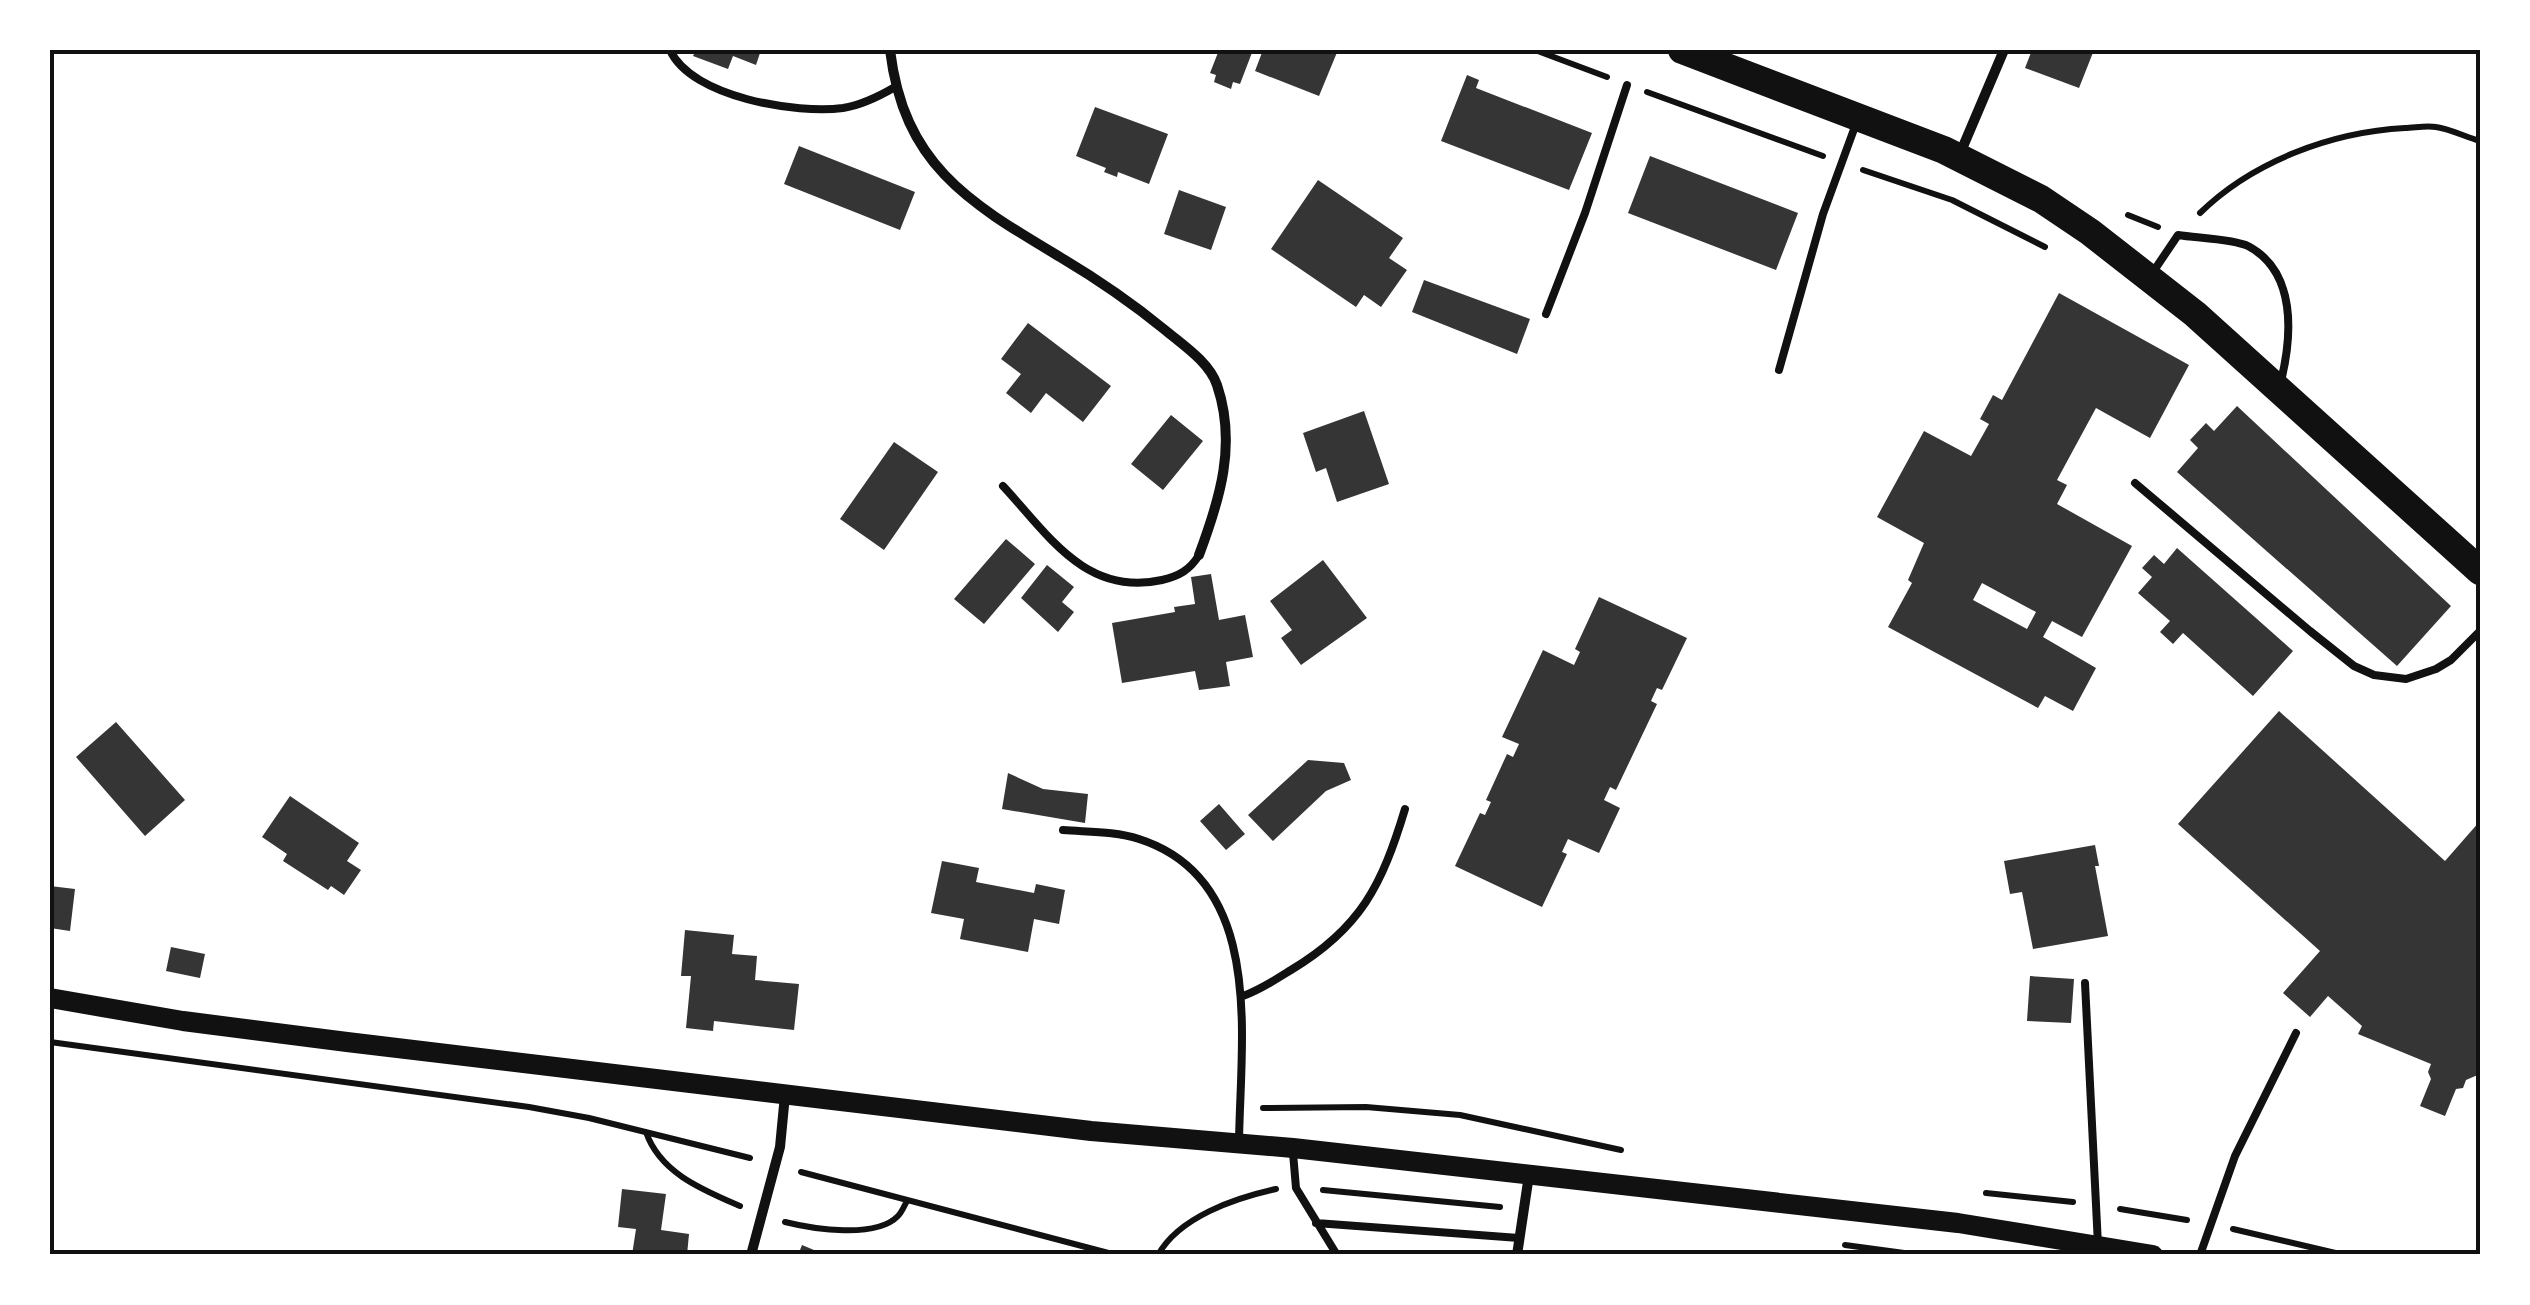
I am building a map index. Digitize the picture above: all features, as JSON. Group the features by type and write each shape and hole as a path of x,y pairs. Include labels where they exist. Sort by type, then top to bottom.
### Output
{"highway":[{"path":"1682,50 1958,157 2041,199 2150,277 2480,571"}],"main road":[{"path":"50,998 183,1021 1091,1132 1239,1142 1958,1223 2153,1255"}],"street":[{"path":"890,50 895,87 908,121 947,179 976,205 1127,299 1195,355 1216,381 1226,423 1225,467 1217,507 1199,554"},
{"path":"1958,157 2004,50"},
{"path":"751,1255 780,1147 785,1095"},
{"path":"1517,1255 1529,1174"}],"lane":[{"path":"670,50 693,76 774,106 814,110 848,107 895,87"},
{"path":"1546,314 1585,213 1627,85"},
{"path":"1779,370 1823,214 1859,117"},
{"path":"2150,277 2178,235 2246,245 2275,267 2286,296 2290,344 2279,390"},
{"path":"2136,483 2310,632 2354,666 2374,675 2406,679 2436,669 2452,660 2480,631"},
{"path":"1003,486 1040,532 1061,552 1090,570 1120,580 1147,583 1176,577 1192,566 1199,554"},
{"path":"1242,996 1320,953 1352,924 1393,851 1405,809"},
{"path":"1063,830 1122,834 1144,840 1186,867 1224,915 1242,996 1239,1142"},
{"path":"2084,983 2098,1245"},
{"path":"2200,1255 2235,1156 2296,1033"},
{"path":"1293,1148 1296,1188 1337,1255"},
{"path":"1316,1223 1519,1238"}],"path":[{"path":"1536,50 1952,200 2055,252"},
{"path":"2178,235 2222,191 2266,166 2324,142 2378,130 2435,127 2480,142"},
{"path":"50,1042 528,1107 752,1158"},
{"path":"1240,1108 1366,1106 1460,1115 1636,1154"},
{"path":"801,1172 1116,1255"},
{"path":"1982,1192 2097,1205 2209,1224 2344,1255"},
{"path":"1856,1255 1849,1246 1919,1255"}],"building":[{"path":"696,50 761,50 756,65 733,56 728,69 693,56"},
{"path":"1219,50 1253,50 1240,84 1233,82 1231,89 1214,82 1216,75 1210,73"},
{"path":"1263,50 1338,50 1319,96 1255,71"},
{"path":"2032,50 2094,50 2079,88 2025,68"},
{"path":"1467,75 1479,80 1476,88 1592,133 1569,190 1441,141"},
{"path":"1095,107 1168,134 1149,184 1118,172 1117,177 1076,156"},
{"path":"799,146 915,192 900,230 784,184"},
{"path":"1650,156 1798,213 1776,270 1628,213"},
{"path":"1318,180 1403,238 1389,258 1407,270 1381,307 1364,295 1356,307 1271,249"},
{"path":"1179,190 1226,207 1211,250 1164,234"},
{"path":"1424,280 1530,319 1517,354 1412,312"},
{"path":"2059,293 2189,365 2150,438 2096,408 2057,480 2067,485 2057,504 2132,546 2082,637 2052,621 2043,637 2096,668 2073,711 2045,696 2038,708 1888,627 1912,583 1908,580 1924,543 1877,517 1924,431 1971,456 1989,424 1980,419 1993,395 2002,400","holes":["1982,583 2036,612 2027,629 1973,600"]},
{"path":"1028,323 1111,386 1083,422 1046,393 1031,413 1006,393 1021,374 1001,359"},
{"path":"2237,406 2451,606 2397,666 2177,472 2198,448 2190,440 2206,423 2214,431"},
{"path":"1364,411 1389,484 1337,502 1326,468 1316,472 1303,433"},
{"path":"1171,415 1203,441 1163,490 1131,464"},
{"path":"894,442 938,472 884,550 840,519"},
{"path":"1006,539 1035,564 984,624 954,599"},
{"path":"2177,548 2293,651 2253,696 2183,633 2173,644 2160,632 2170,621 2138,593 2152,577 2142,568 2154,555 2164,564"},
{"path":"1323,560 1367,618 1301,665 1281,638 1292,630 1270,601"},
{"path":"1047,565 1074,587 1062,602 1074,612 1058,632 1021,598"},
{"path":"1211,574 1219,620 1245,615 1253,657 1226,662 1230,686 1199,690 1195,671 1122,683 1112,623 1175,612 1174,607 1195,604 1191,577"},
{"path":"1599,597 1687,638 1662,690 1657,688 1651,701 1657,704 1616,790 1610,787 1604,800 1620,808 1599,853 1568,839 1562,852 1567,854 1542,907 1455,866 1480,813 1485,815 1491,802 1486,800 1507,754 1513,757 1519,744 1502,737 1543,650 1574,665 1580,652 1575,649"},
{"path":"2279,711 2445,861 2480,821 2480,1074 2456,1089 2445,1116 2420,1106 2431,1079 2431,1064 2358,1034 2362,1026 2328,996 2310,1017 2283,993 2320,951 2178,824"},
{"path":"116,722 185,800 145,836 76,757"},
{"path":"1308,760 1344,763 1351,780 1326,791 1273,841 1248,815"},
{"path":"1008,773 1043,789 1088,794 1085,823 1002,809"},
{"path":"290,796 359,843 347,861 361,870 344,895 331,886 328,890 283,861 287,854 262,837"},
{"path":"1219,804 1245,834 1226,850 1200,821"},
{"path":"2095,845 2108,936 2033,949 2022,892 2010,894 2004,861"},
{"path":"942,861 979,868 976,882 1034,893 1036,884 1065,890 1059,924 1034,919 1028,952 960,939 964,919 931,913"},
{"path":"50,886 75,889 70,931 50,928"},
{"path":"685,930 734,935 732,954 757,956 755,980 799,984 794,1030 714,1021 713,1031 686,1028 691,976 681,976"},
{"path":"171,947 205,954 200,978 166,971"},
{"path":"2030,976 2074,979 2071,1023 2027,1021"},
{"path":"622,1189 666,1194 661,1230 689,1234 687,1255 632,1255 636,1229 618,1227"},
{"path":"802,1245 826,1255 798,1255"}]}
